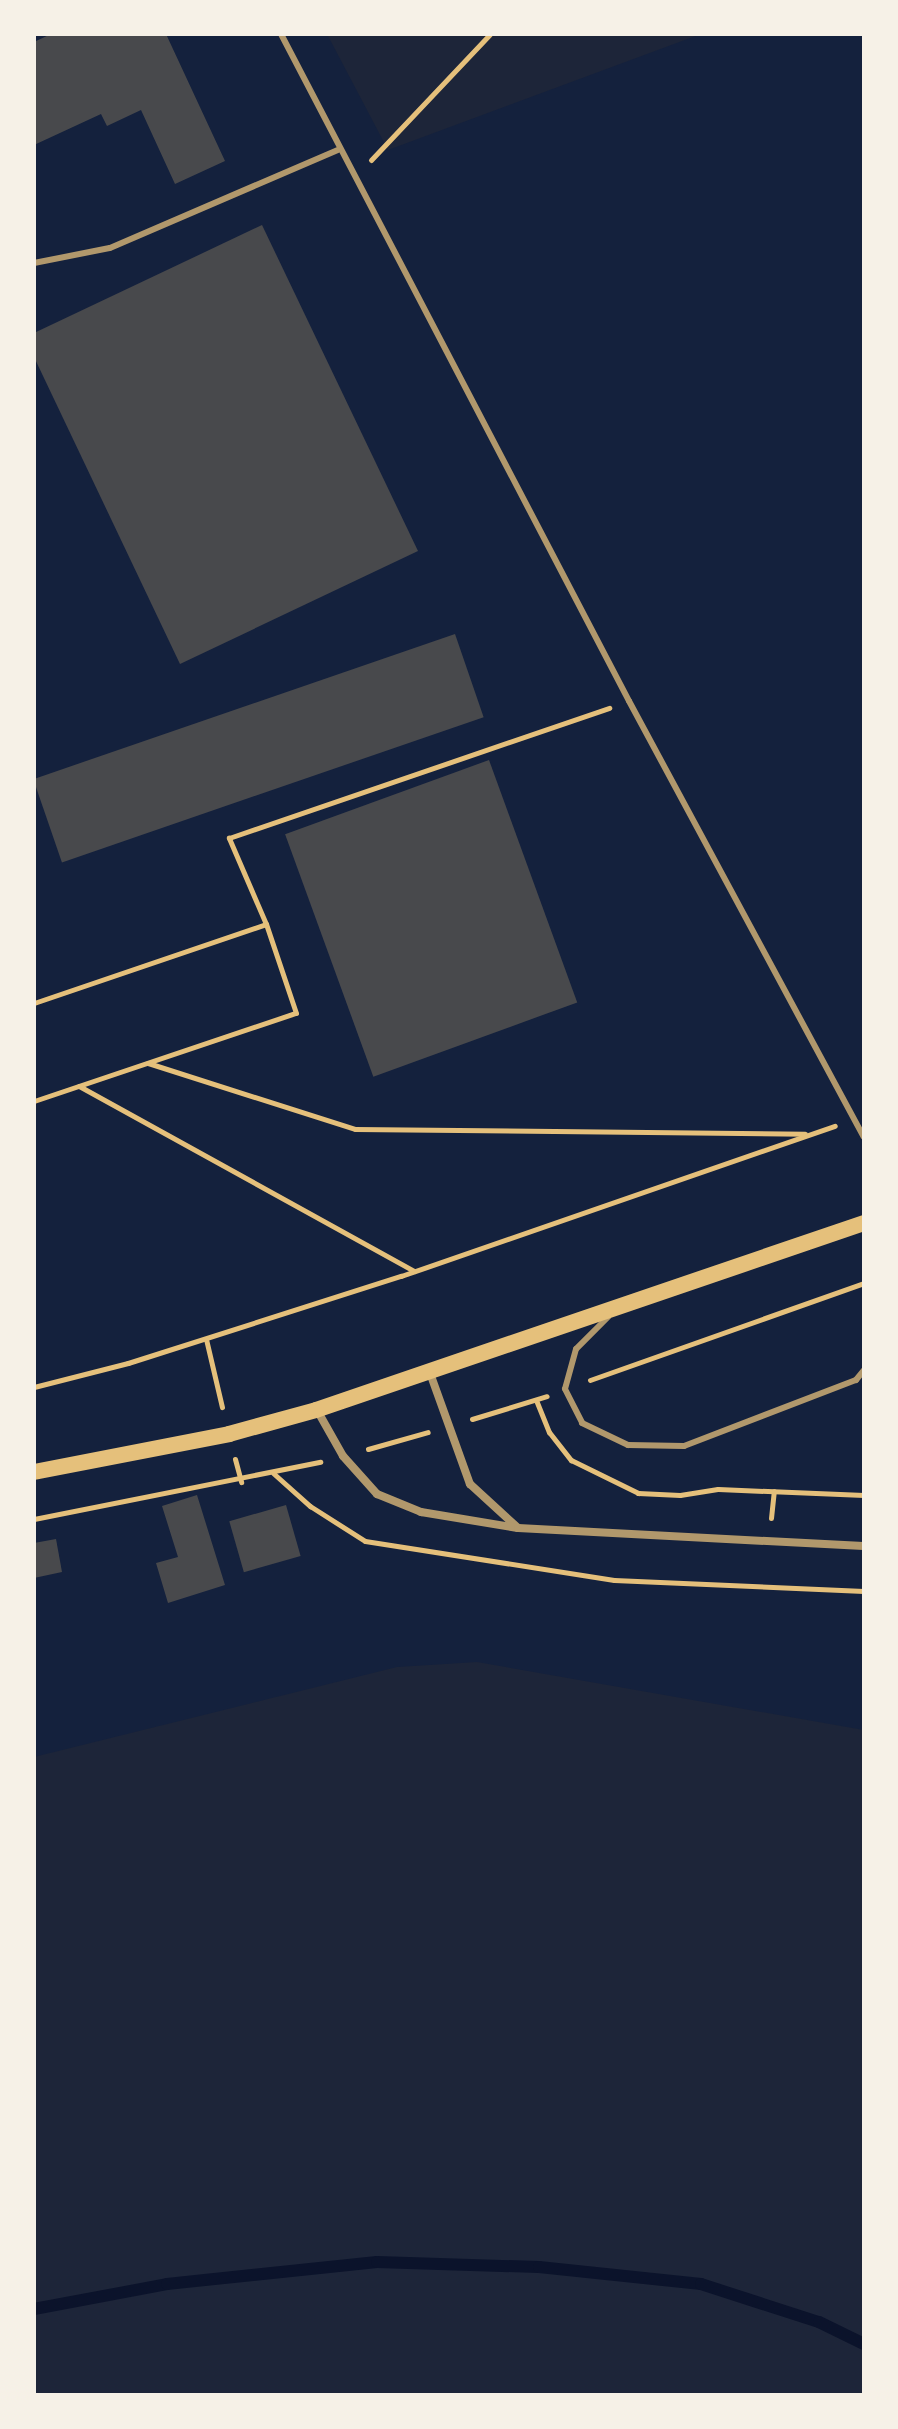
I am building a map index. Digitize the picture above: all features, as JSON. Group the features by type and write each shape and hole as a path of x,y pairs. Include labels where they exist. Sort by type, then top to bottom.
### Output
{"main road":[{"path":"34,1472 229,1434 316,1410 864,1223"}],"street":[{"path":"430,1373 470,1484 518,1528"},
{"path":"316,1410 343,1456 377,1494 421,1512 518,1528 864,1546"}],"lane":[{"path":"281,34 338,150 629,701 864,1137"},
{"path":"34,263 110,248 338,150"},
{"path":"616,1308 576,1349 565,1389 582,1423 628,1445 684,1446 856,1380 864,1370"}],"path":[{"path":"352,176 402,132 490,34"},
{"path":"34,1101 296,1013 266,924 229,838 629,701"},
{"path":"34,1003 266,924"},
{"path":"148,1063 355,1129 810,1134"},
{"path":"79,1086 415,1271"},
{"path":"34,1387 128,1363 415,1271 855,1119"},
{"path":"536,1400 549,1432 571,1460 638,1493 680,1495 718,1489 864,1495"},
{"path":"273,1473 310,1506 365,1541 614,1580 864,1591"}],"shaded area":[{"path":"327,34 701,34 388,150"},
{"path":"477,1662 864,1730 864,2395 34,2395 34,1757 397,1667"}],"building":[{"path":"51,34 166,34 225,161 175,184 141,110 107,126 101,114 34,145 34,42"},
{"path":"262,225 418,551 180,664 34,357 34,333"},
{"path":"455,634 484,717 62,862 34,779"},
{"path":"489,760 577,1002 373,1077 285,834"},
{"path":"197,1495 225,1585 168,1603 156,1563 178,1557 162,1506"},
{"path":"286,1505 301,1556 244,1572 229,1521"},
{"path":"56,1539 62,1572 34,1578 34,1543"}],"waterway":[{"path":"34,2309 167,2284 377,2262 539,2267 701,2284 819,2322 864,2344"}]}
